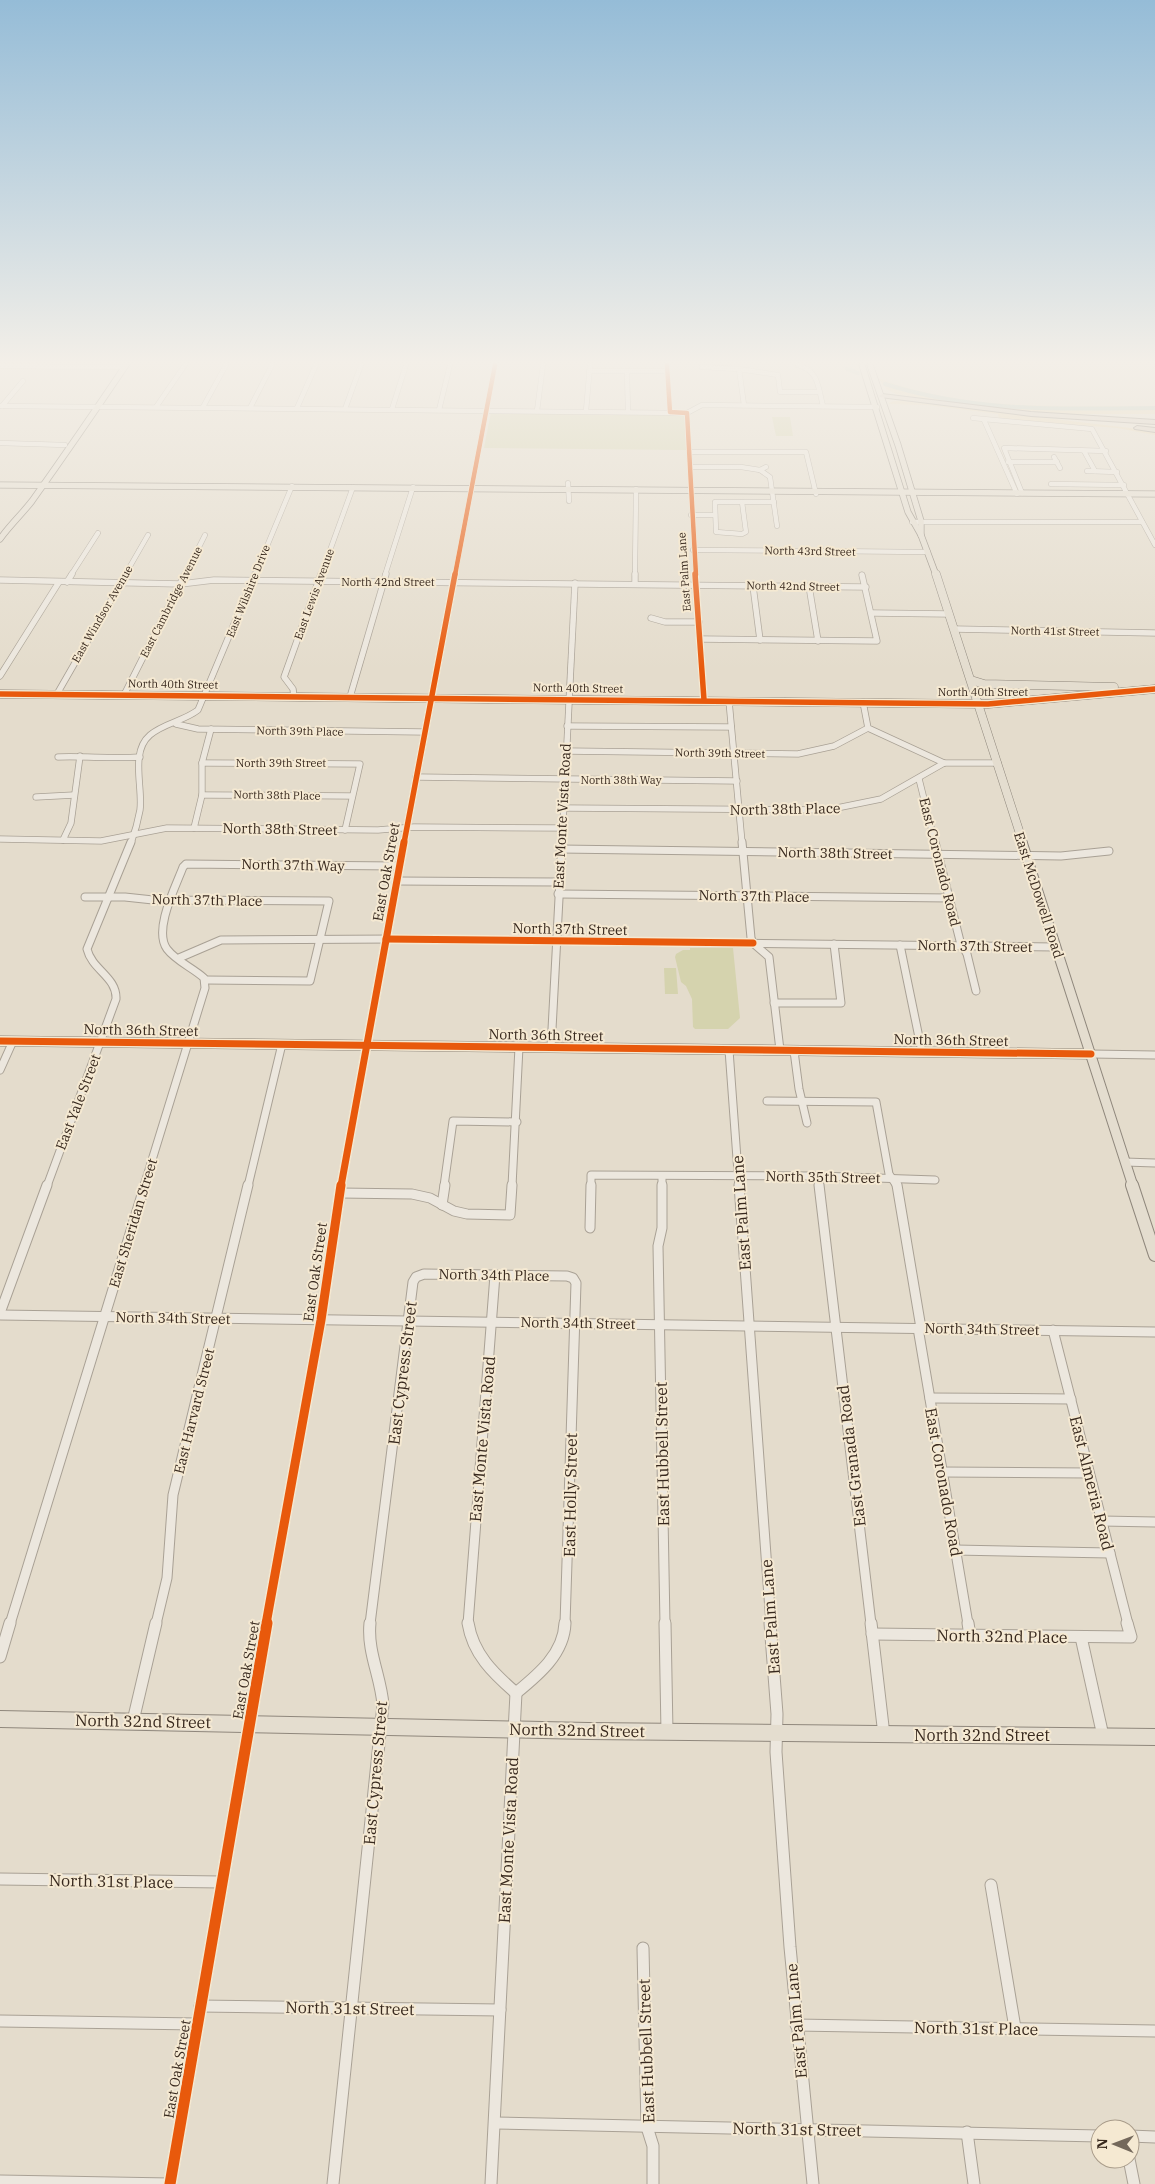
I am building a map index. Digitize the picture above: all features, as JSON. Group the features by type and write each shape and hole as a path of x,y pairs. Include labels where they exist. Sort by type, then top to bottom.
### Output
{"main road":[{"path":"12,523 13,517 49,467"},
{"path":"0,539 12,523 21,516 57,467"},
{"name":"East McDowell Road","path":"895,467 912,522 921,535 928,552 971,680 1155,1255"},
{"name":"East McDowell Road","path":"904,467 921,521 921,535"},
{"path":"0,485 412,489 567,488 636,491 1155,495"},
{"path":"1019,494 1128,495"},
{"path":"971,680 984,684 1155,689"},
{"name":"North 40th Street","path":"0,694 978,704 1043,702 1110,692 1155,689"},
{"name":"North 36th Street","path":"0,1041 1091,1054"},
{"name":"North 32nd Street","path":"0,1719 667,1732 1155,1737"}],"street":[{"name":"East Oak Street","path":"170,2184 221,1882 321,1320 340,1193 424,732 476,467"},
{"path":"690,467 728,467 760,470 770,477 777,526"},
{"name":"East Palm Lane","path":"690,467 693,550 704,700"},
{"path":"728,467 730,474"},
{"path":"760,470 766,467"},
{"path":"810,467 816,493"},
{"path":"1006,467 1019,494"},
{"path":"1010,467 1019,494"},
{"path":"1093,467 1095,471"},
{"path":"1114,467 1155,545"},
{"path":"1087,471 1116,472"},
{"path":"1048,478 1056,493"},
{"path":"1051,484 1124,485"},
{"name":"East Wilshire Drive","path":"205,696 291,488"},
{"name":"East Lewis Avenue","path":"294,697 293,689 284,677 352,488"},
{"path":"566,501 569,494 567,488"},
{"path":"350,697 412,489"},
{"path":"635,584 636,491"},
{"path":"742,502 745,533 716,532 714,504 716,502 742,502 774,502"},
{"path":"691,515 715,515"},
{"path":"912,522 1142,522"},
{"path":"67,582 98,533"},
{"name":"East Windsor Avenue","path":"57,694 148,535"},
{"name":"East Cambridge Avenue","path":"124,695 205,536"},
{"name":"North 43rd Street","path":"693,550 928,552"},
{"path":"700,639 877,641 862,574"},
{"name":"North 42nd Street","path":"0,580 181,584 207,580 253,580 866,587"},
{"path":"0,676 59,582"},
{"name":"East Monte Vista Road","path":"550,1048 575,584"},
{"path":"753,586 760,640"},
{"path":"809,586 818,641"},
{"path":"872,613 949,614"},
{"path":"651,618 665,622 699,622"},
{"name":"North 41st Street","path":"954,629 1155,632"},
{"path":"148,727 155,730 176,724 195,713 205,696"},
{"path":"729,701 753,943 761,948 769,957 780,1050"},
{"path":"863,702 868,728 944,763 998,764"},
{"name":"North 39th Place","path":"176,724 191,729 424,732"},
{"path":"567,726 732,727"},
{"name":"North 39th Street","path":"566,751 810,753 844,742 868,728"},
{"path":"194,828 202,795 202,763 211,729"},
{"name":"East Yale Street","path":"0,1314 117,994 113,984 88,959 87,949 133,835 140,811 140,757 144,742 155,730"},
{"path":"58,757 80,756 109,759 140,757"},
{"path":"63,840 71,823 80,756"},
{"name":"North 39th Street","path":"202,763 360,764 352,796"},
{"name":"North 38th Place","path":"563,808 820,811 847,808 881,799 920,779 944,763"},
{"name":"North 38th Way","path":"416,777 737,781"},
{"name":"East Coronado Road","path":"920,779 962,946"},
{"path":"36,797 74,795"},
{"name":"North 38th Place","path":"202,795 352,796"},
{"path":"345,830 352,796"},
{"name":"North 38th Street","path":"0,839 104,840 160,828 378,830 407,827 561,828"},
{"name":"North 38th Street","path":"560,849 1074,856 1110,851"},
{"name":"North 37th Way","path":"172,900 183,867 186,864 400,866"},
{"path":"397,880 558,882"},
{"name":"North 37th Place","path":"558,894 950,898"},
{"name":"North 37th Place","path":"85,896 172,900 329,901 319,941"},
{"path":"172,900 163,925 162,938 167,948 205,980 310,981 319,941"},
{"name":"North 37th Street","path":"179,958 221,940 319,941 386,939 1055,947"},
{"path":"774,1003 841,1003 834,944"},
{"path":"900,945 922,1052"},
{"path":"962,946 967,954 976,991"},
{"name":"East Sheridan Street","path":"0,1657 188,1043 205,980"},
{"path":"0,1070 12,1041"},
{"name":"East Harvard Street","path":"133,1721 167,1578 170,1554 169,1526 173,1495 282,1044"},
{"path":"340,1193 412,1194 430,1198 442,1205 467,1214 510,1215 517,1122 516,1096 519,1047"},
{"name":"East Palm Lane","path":"729,1050 776,1705 776,1733 796,2025 813,2184"},
{"path":"794,1051 807,1124"},
{"name":"North 36th Street","path":"1091,1054 1155,1055"},
{"path":"767,1101 802,1102"},
{"name":"East Coronado Road","path":"802,1102 876,1102 889,1174 898,1185 930,1398 970,1636"},
{"path":"442,1205 454,1121 517,1122"},
{"path":"1125,1162 1155,1163"},
{"name":"North 35th Street","path":"590,1228 591,1176 818,1176 935,1180"},
{"name":"East Granada Road","path":"818,1176 884,1735"},
{"name":"East Hubbell Street","path":"662,1177 662,1228 658,1246 667,1732"},
{"name":"North 34th Place","path":"416,1277 424,1274 566,1276 573,1278"},
{"name":"East Monte Vista Road","path":"492,2184 516,1693 479,1658 473,1646 468,1623 495,1275"},
{"name":"East Cypress Street","path":"333,2184 383,1697 371,1656 368,1633 413,1282 416,1277"},
{"name":"East Holly Street","path":"516,1693 549,1664 558,1653 565,1627 576,1283 573,1278"},
{"name":"North 34th Street","path":"0,1314 1155,1332"},
{"name":"East Almeria Road","path":"1053,1330 1131,1637"},
{"path":"930,1398 1071,1399"},
{"path":"942,1472 1089,1473"},
{"path":"1102,1521 1155,1522"},
{"path":"955,1550 1110,1552"},
{"name":"North 32nd Place","path":"872,1634 1131,1637"},
{"path":"1081,1637 1102,1736"},
{"name":"North 31st Place","path":"0,1879 221,1882"},
{"path":"991,1884 1015,2028"},
{"name":"East Hubbell Street","path":"643,1948 647,2127 653,2146 653,2184"},
{"name":"North 31st Street","path":"200,2006 500,2010"},
{"path":"0,2021 197,2024"},
{"name":"North 31st Place","path":"796,2025 1155,2031"},
{"name":"North 31st Street","path":"495,2122 1090,2136"},
{"path":"967,2132 974,2184"},
{"path":"1140,2136 1155,2137"},
{"path":"1131,2169 1134,2184"},
{"path":"0,2181 170,2184"}],"shaded area":[{"path":"690,948 733,948 740,1018 728,1029 695,1029 693,1027 692,999 686,986 681,982 675,957 676,954 683,950 690,950"},
{"path":"664,968 676,968 678,994 665,994"}],"cycle path":[{"path":"170,2184 236,1794 321,1320 331,1260 334,1224 430,702 477,467"},
{"path":"689,467 704,700"},
{"path":"0,694 988,704 1030,702 1155,689"},
{"path":"386,939 753,943"},
{"path":"0,1041 1091,1054"}]}
